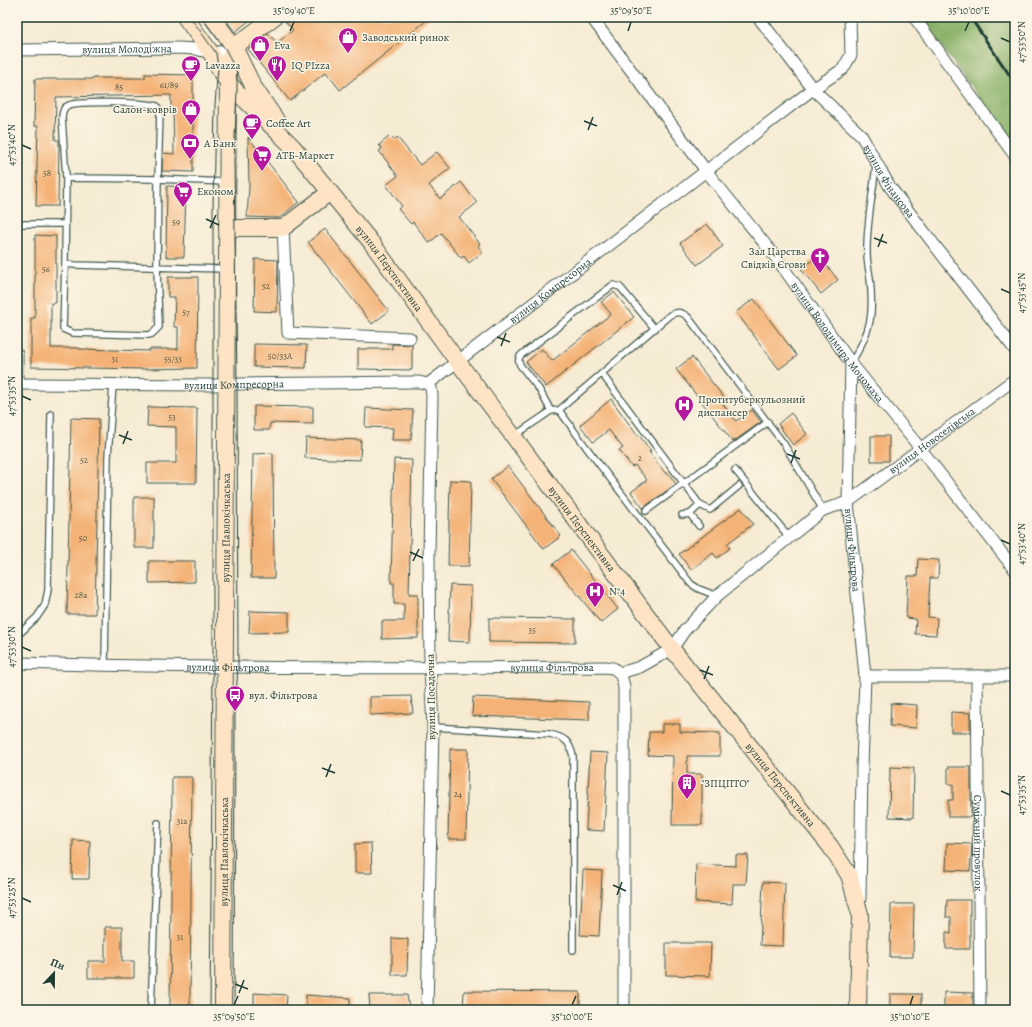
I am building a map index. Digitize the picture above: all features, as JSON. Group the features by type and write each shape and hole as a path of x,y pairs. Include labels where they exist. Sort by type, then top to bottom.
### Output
{"street":[{"name":"вулиця Перспективна","path":"185,17 211,53 228,83 293,147 371,242 458,362 672,649 830,846 850,875 860,914 858,1010"},
{"name":"вулиця Перспективна","path":"212,17 234,47 254,86 293,147"},
{"name":"вулиця Молодіжна","path":"17,50 178,48 216,53 234,47 274,17"},
{"name":"вулиця Володимира Мономаха","path":"591,17 706,172 777,259 851,363 920,448 1015,570"},
{"name":"вулиця Фінансова","path":"758,17 813,89 861,135 890,187 1015,350"},
{"name":"вулиця Компресорна","path":"17,384 226,385 419,382 428,384 813,89 843,69 851,55 850,17"},
{"path":"914,17 1015,156"},
{"name":"вулиця Павлокічкаська","path":"223,1010 228,74 230,57 234,47"},
{"path":"227,228 283,228 330,192"},
{"path":"283,228 288,333 410,338"},
{"path":"17,354 17,414"},
{"path":"848,502 851,363"},
{"name":"вулиця Новоселівська","path":"848,502 1015,379"},
{"name":"вулиця Посадочна","path":"428,384 431,388 432,396 429,553 430,668 433,727 428,1010"},
{"name":"вулиця Фільтрова","path":"17,663 430,668 605,667 613,668 620,673 640,667 664,655 672,649 685,630 717,596 822,510 848,502 865,676 860,914"},
{"path":"620,673 624,688 624,1010"},
{"path":"865,676 1015,676"},
{"name":"Суміжний провулок","path":"977,676 980,1010"}],"lane":[{"path":"100,103 147,104 157,106 159,109 158,179 157,267 159,327 152,334 72,333 63,329 66,178 62,118 64,109 70,105 100,103"},
{"path":"851,363 868,333 872,312 867,254 876,162"},
{"path":"66,178 158,179 227,182"},
{"path":"17,224 65,224"},
{"path":"65,264 227,269"},
{"path":"551,411 539,389 518,362 518,358 521,355 613,285 620,287 655,328"},
{"path":"514,437 551,411 559,410 670,315 676,312 683,313 688,317 784,444 822,510"},
{"path":"602,374 700,505 710,510 739,486"},
{"path":"105,665 108,457 113,385"},
{"path":"559,410 691,584 717,596"},
{"path":"17,636 37,617 45,604 48,590 51,414"},
{"path":"646,511 768,422"},
{"path":"735,470 789,537"},
{"path":"682,516 690,514 700,505"},
{"path":"690,514 699,526"},
{"path":"433,727 550,734 561,737 570,744 573,756 573,950"},
{"path":"151,1010 158,823"}],"green space":[{"path":"920,17 1015,17 1015,147"}],"building":[{"path":"224,17 254,17 235,32"},
{"name":"Заводський ринок","path":"283,17 431,17 340,90 326,72 290,101 248,49 268,33 277,43 293,30 283,19"},
{"path":"145,74 193,75 193,172 162,171 163,153 174,154 171,95 56,97 55,140 59,140 58,206 36,206 38,126 34,126 35,79 145,78"},
{"path":"390,136 394,140 397,137 420,165 437,152 450,168 429,185 440,199 461,182 477,203 459,217 480,244 478,246 483,252 469,263 464,256 461,258 441,233 429,243 413,222 411,224 398,209 402,206 386,185 398,176 379,151 382,149 379,145"},
{"name":"АТБ-Маркет","path":"248,137 299,202 279,218 247,217 249,187"},
{"path":"167,186 186,187 184,257 166,257"},
{"path":"707,224 723,246 697,265 680,243"},
{"path":"325,229 389,311 372,324 308,242"},
{"path":"35,235 56,236 56,303 51,303 51,348 149,351 149,349 178,349 178,327 174,327 175,297 168,297 168,277 198,277 197,368 143,369 31,367 31,318 35,318"},
{"name":"Зал Царства Свідків Єгови","path":"819,255 838,280 821,294 801,269"},
{"path":"255,259 278,260 277,312 254,311"},
{"path":"614,292 634,317 546,387 526,362 542,349 552,361 611,314 601,302"},
{"path":"754,299 797,356 779,369 736,312"},
{"path":"254,344 307,345 306,368 254,367"},
{"path":"392,344 412,345 412,370 358,369 358,349 392,349"},
{"path":"692,357 726,400 722,403 736,421 752,410 761,422 733,442 676,369"},
{"path":"611,399 637,435 638,434 651,451 649,452 676,484 643,508 631,492 647,480 635,465 632,467 619,450 623,448 609,430 593,442 580,425"},
{"path":"254,406 313,407 313,424 270,423 269,430 254,430"},
{"path":"148,407 197,408 196,483 147,483 147,463 176,463 176,427 147,426"},
{"path":"366,408 413,410 411,440 392,440 393,428 365,427"},
{"path":"791,413 807,434 793,445 778,424"},
{"path":"71,418 99,419 95,614 67,614"},
{"path":"871,436 889,436 889,461 871,461"},
{"path":"306,438 361,440 360,460 305,458"},
{"path":"273,453 274,578 251,578 253,454"},
{"path":"394,459 412,460 409,594 418,594 418,638 382,639 382,621 404,621 404,604 394,604 394,583 391,583"},
{"path":"508,466 561,536 544,549 491,479"},
{"path":"450,480 471,481 469,566 448,566"},
{"path":"134,497 154,497 154,548 134,548"},
{"path":"741,508 753,524 727,544 730,548 717,558 713,553 691,570 679,554"},
{"path":"571,550 618,609 601,623 553,564"},
{"path":"918,559 939,560 938,578 930,578 928,617 937,618 936,635 915,634 916,619 906,618 908,576 917,576"},
{"path":"149,561 195,561 195,582 149,583"},
{"path":"450,585 471,586 470,642 448,641"},
{"path":"250,611 289,612 289,632 249,633"},
{"path":"489,618 575,619 575,643 489,642"},
{"path":"411,696 413,713 370,715 370,697"},
{"path":"473,697 589,702 589,720 472,716"},
{"path":"891,703 917,705 916,728 890,726"},
{"path":"951,712 970,713 970,732 951,732"},
{"name":"\"ЗПЦПТО\"","path":"662,724 680,724 680,732 720,733 720,756 687,756 687,774 702,774 702,825 672,825 673,756 648,755 649,732 662,732"},
{"path":"450,749 468,749 466,839 448,839"},
{"path":"590,752 608,753 604,831 586,830"},
{"path":"890,767 914,768 913,818 889,817"},
{"path":"948,767 971,767 971,817 948,817 948,800 953,800 953,784 948,784"},
{"path":"172,777 192,777 190,1010 170,1010"},
{"path":"73,840 90,841 89,879 72,879"},
{"path":"371,843 372,873 355,873 355,844"},
{"path":"947,843 972,844 970,871 946,870"},
{"path":"736,855 748,855 746,884 733,884 732,904 695,902 696,864 736,866"},
{"path":"583,870 602,871 599,936 580,935"},
{"path":"763,882 785,883 783,946 760,945"},
{"path":"947,900 970,900 970,949 946,949 946,932 951,933 951,917 946,917"},
{"path":"891,904 914,904 913,957 890,957"},
{"path":"105,927 122,927 122,961 134,961 134,978 88,978 88,961 105,961"},
{"path":"392,938 408,939 407,975 392,975"},
{"path":"666,943 711,943 710,976 666,975"},
{"path":"464,991 580,992 580,1010 463,1010"},
{"path":"944,992 973,993 973,1010 944,1010"},
{"path":"254,993 287,995 286,1010 254,1010"},
{"path":"890,994 921,994 921,1010 890,1010"},
{"path":"306,995 350,998 350,1010 306,1010"},
{"path":"369,995 407,995 409,1010 370,1010"}],"tram line":[{"path":"190,17 216,53 218,67 215,105 213,209 213,666 210,1010"},
{"path":"201,17 226,50 237,73 234,160 237,384 238,666 235,712 234,1010"}],"railway":[{"path":"970,17 1015,83"}],"place":[{"name":"Заводський ринок","path":"348,54"},
{"name":"Eva","path":"260,62"},
{"name":"Lavazza","path":"191,82"},
{"name":"IQ PIzza","path":"277,82"},
{"name":"Салон-коврів","path":"191,126"},
{"name":"Coffee Art","path":"252,140"},
{"name":"А Банк","path":"190,160"},
{"name":"АТБ-Маркет","path":"262,172"},
{"name":"Економ","path":"183,208"},
{"name":"Зал Царства Свідків Єгови","path":"820,274"},
{"name":"Протитуберкульозний диспансер","path":"684,422"},
{"name":"N°4","path":"595,608"},
{"name":"вул. Фільтрова","path":"235,712"},
{"name":"\"ЗПЦПТО\"","path":"687,800"}]}
